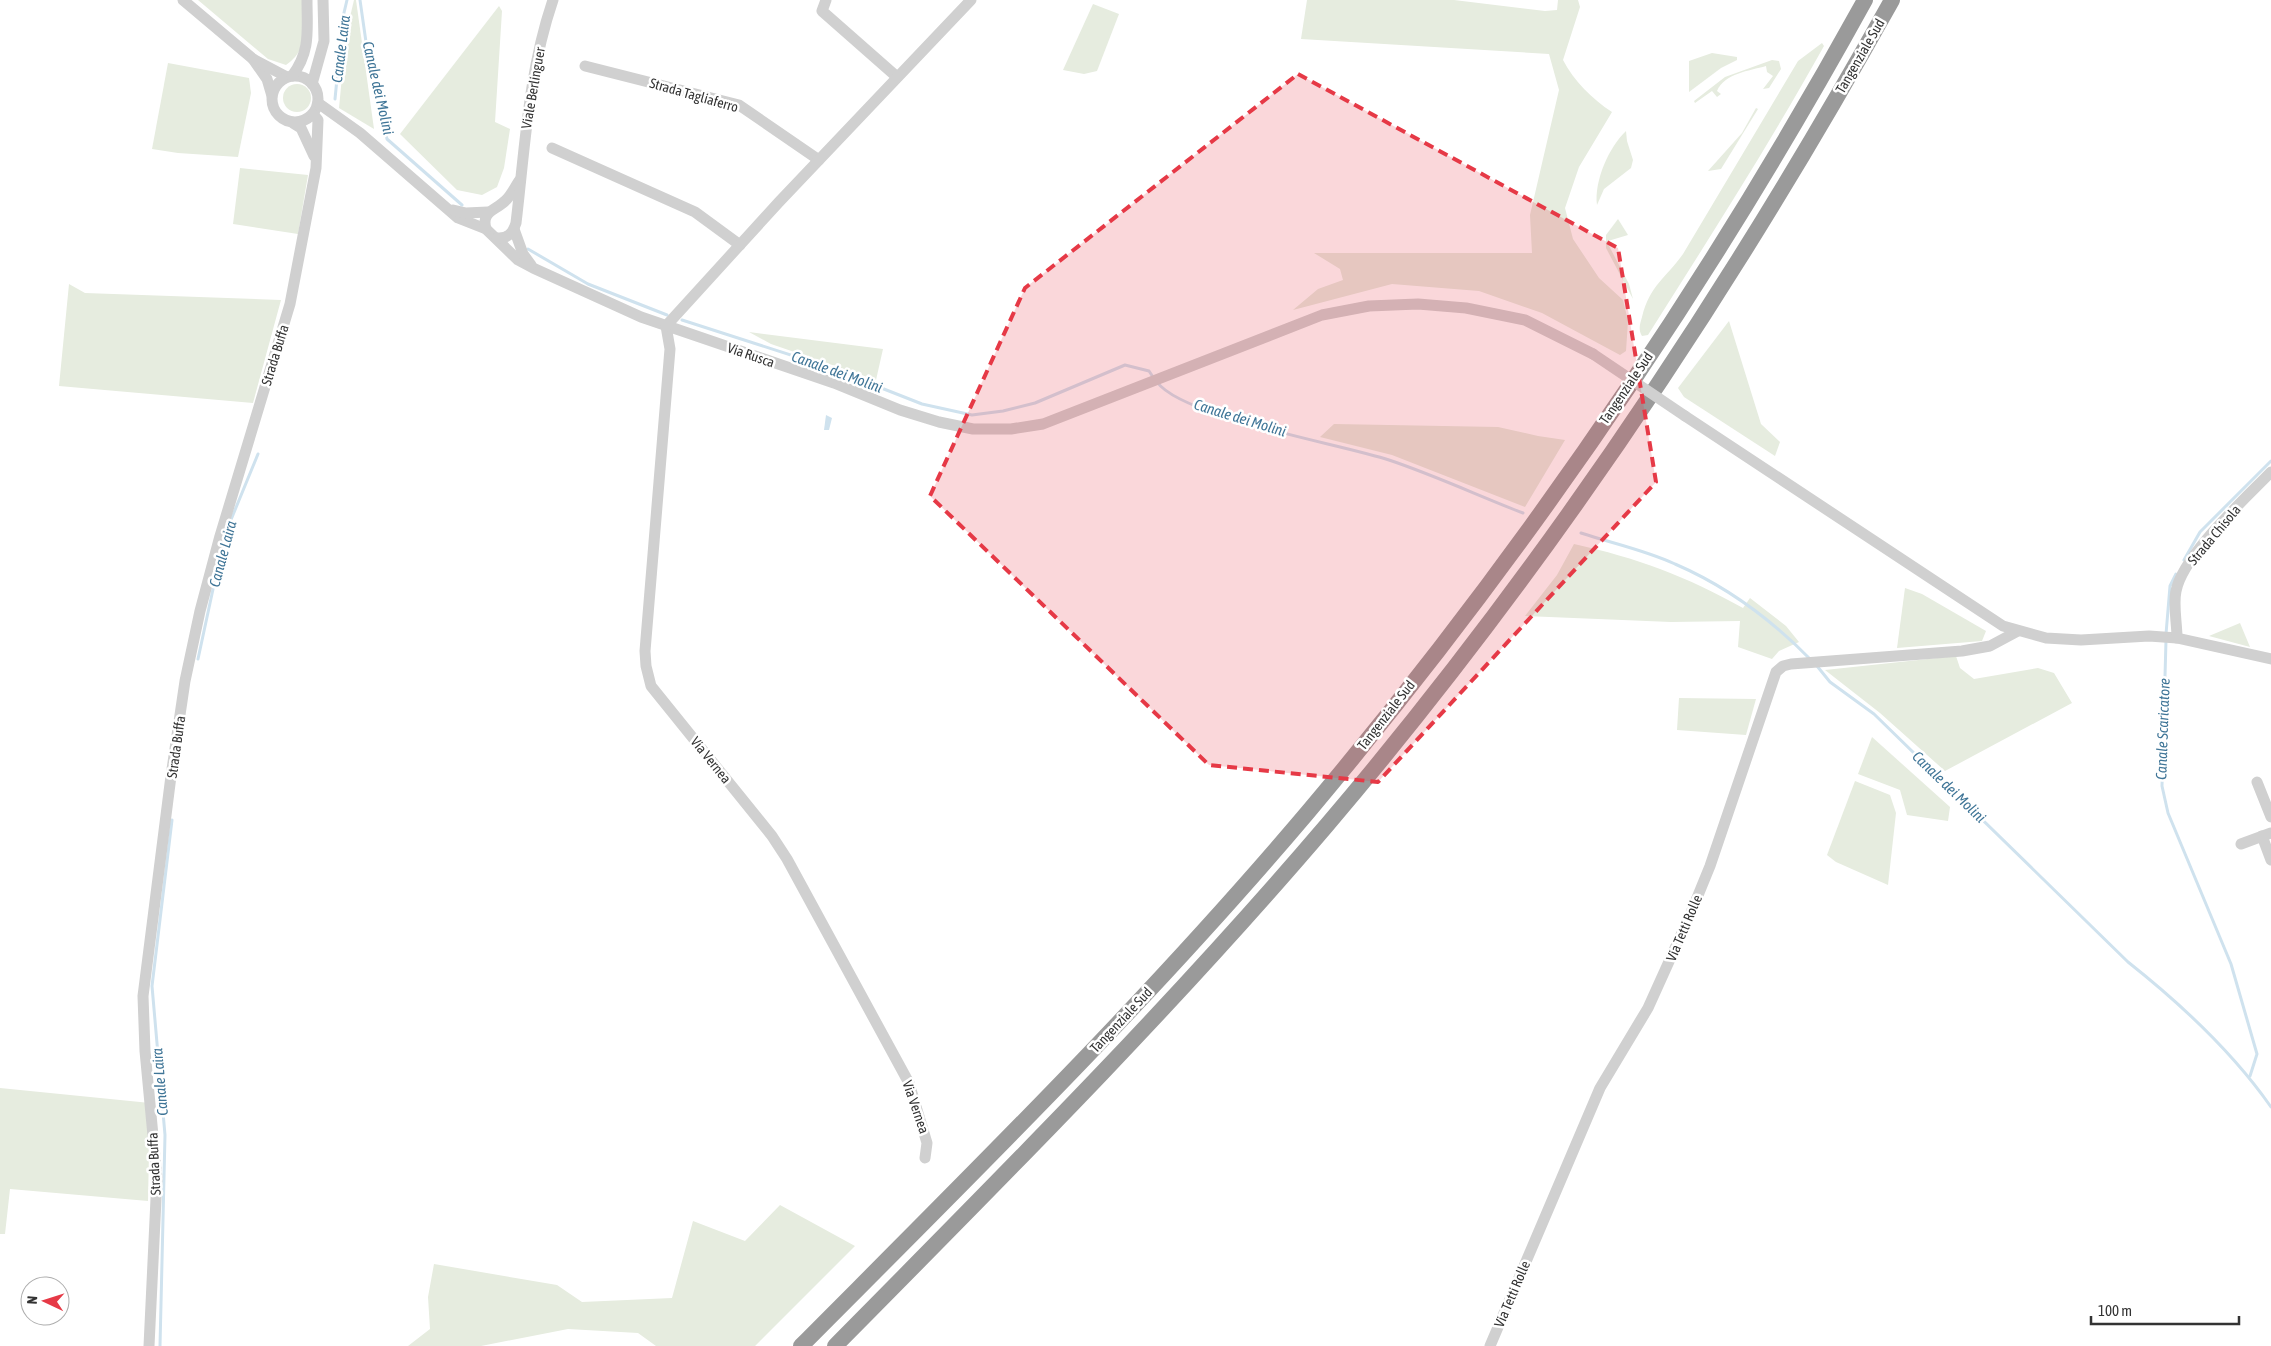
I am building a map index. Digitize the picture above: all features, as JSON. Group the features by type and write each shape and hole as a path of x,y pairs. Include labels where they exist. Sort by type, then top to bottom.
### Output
{"highway":[{"name":"Tangenziale Sud","path":"801,1346 1109,1033 1194,942 1307,813 1383,720 1523,536 1626,388 1737,217 1806,105 1866,0"},
{"name":"Tangenziale Sud","path":"834,1346 1167,1006 1329,823 1403,732 1499,607 1646,402 1757,230 1825,118 1892,0"}],"street":[{"path":"183,0 252,59 268,79 274,111 279,117 301,128 316,162"},
{"path":"272,96 277,85 289,77 300,65 308,43 306,0"},
{"path":"312,84 324,41 323,0"},
{"name":"Viale Berlinguer","path":"515,226 530,99 538,50 553,0"},
{"path":"826,0 822,11 897,77"},
{"path":"666,326 819,160 971,0"},
{"path":"252,59 289,77 300,76 312,84 318,96 315,108 300,122 293,123"},
{"name":"Strada Tagliaferro","path":"586,66 739,106 819,160"},
{"path":"315,108 360,133 450,209 458,218 486,229 497,238 508,236 515,226"},
{"name":"Strada Buffa","path":"149,1346 157,1178 145,1051 143,996 171,776 186,681 200,611 220,536 290,304 316,162 318,120 315,108"},
{"path":"552,148 694,212 740,245"},
{"path":"486,229 485,220 493,210 506,201 522,177"},
{"path":"450,209 466,212 509,210 522,254 533,268"},
{"name":"Via Rusca","path":"497,238 518,260 614,306 666,326 834,383 900,410 939,422 973,429 1010,428 1043,424 1322,316 1369,306 1418,304 1456,307 1525,320 1593,354 1991,620 2018,631 2046,638 2080,640 2157,636 2174,637 2271,659"},
{"name":"Via Vernea","path":"666,326 670,349 645,651 648,678 651,686 772,836 787,859 909,1083 927,1143 925,1158"},
{"name":"Strada Chisola","path":"2174,637 2176,591 2191,558 2212,533 2271,472"},
{"name":"Via Tetti Rolle","path":"1490,1346 1600,1088 1648,1008 1690,914 1710,866 1776,672 1783,666 1800,664 1962,651 1990,646 2018,631"},
{"path":"2258,782 2271,816"},
{"path":"2241,844 2266,834 2271,860"}],"highlighted area":[{"path":"1298,74 1618,248 1656,482 1378,782 1209,765 930,496 1025,288"}],"shaded area":[{"path":"198,0 303,0 304,36 299,52 286,65 268,59"},
{"path":"354,0 356,0 374,129 339,108 346,34"},
{"path":"1307,0 1454,0 1545,11 1557,10 1558,0 1578,0 1580,7 1563,60 1572,75 1584,89 1612,112 1579,167 1565,208 1573,239 1599,278 1623,300 1628,321 1626,351 1620,355 1542,313 1479,291 1392,284 1293,310 1318,289 1343,280 1340,269 1314,253 1532,253 1530,215 1559,90 1549,54 1301,39"},
{"path":"1093,4 1119,14 1097,71 1084,74 1063,70"},
{"path":"499,6 502,11 495,122 510,129 504,168 497,187 482,195 457,190 400,134"},
{"path":"1822,43 1824,46 1738,192 1648,335 1642,336 1641,322 1649,297 1683,254 1798,61"},
{"path":"1712,53 1737,57 1737,60 1721,68 1689,92 1689,61"},
{"path":"1772,60 1779,61 1781,69 1769,88 1763,89 1773,76 1767,72 1766,66 1732,76 1721,85 1717,91 1721,94 1717,97 1712,91 1695,103 1694,101 1725,77"},
{"path":"168,63 249,78 251,93 238,157 178,153 152,149"},
{"path":"297,84 307,88 311,98 307,108 297,112 287,108 283,98 287,88"},
{"path":"1756,108 1758,109 1721,169 1708,171 1742,133"},
{"path":"1626,131 1633,160 1631,168 1604,189 1597,205 1600,175 1614,146"},
{"path":"240,168 308,175 298,234 233,224"},
{"path":"1618,219 1628,235 1608,241 1608,244 1629,284 1633,299 1606,248 1606,235"},
{"path":"69,284 85,293 281,300 253,403 59,386"},
{"path":"1729,321 1761,424 1780,442 1775,456 1684,397 1678,388"},
{"path":"749,332 883,349 876,380 771,344"},
{"path":"1334,424 1498,427 1565,440 1525,507 1392,455 1320,437"},
{"path":"1574,544 1619,555 1661,569 1701,586 1743,608 1750,598 1786,626 1799,642 1779,651 1772,659 1738,647 1740,621 1671,622 1525,616 1557,575"},
{"path":"1905,588 1922,594 1986,631 1982,641 1897,648"},
{"path":"2240,623 2250,647 2209,636"},
{"path":"1956,656 1960,668 1974,679 2038,668 2054,673 2072,703 1945,771 1880,713 1825,670"},
{"path":"1679,698 1756,699 1746,735 1677,730"},
{"path":"1872,737 1950,807 1948,821 1907,815 1900,790 1858,774"},
{"path":"1855,781 1890,795 1896,813 1888,885 1836,862 1827,855"},
{"path":"0,1088 150,1103 148,1201 10,1189 5,1234 0,1234"},
{"path":"780,1205 855,1246 755,1346 656,1346 638,1333 568,1329 481,1346 408,1346 430,1329 428,1297 434,1264 557,1285 582,1302 672,1298 693,1221 745,1241"}],"water":[{"path":"826,415 832,418 829,430 824,430"}],"waterway":[{"name":"Canale Laira","path":"335,99 343,17 347,0"},
{"name":"Canale dei Molini","path":"360,0 369,63 387,139 462,205"},
{"name":"Canale dei Molini","path":"528,249 588,284 667,315"},
{"name":"Canale dei Molini","path":"682,320 828,367 922,404 972,415 1003,411 1035,403 1125,365 1149,371 1153,377"},
{"name":"Canale dei Molini","path":"1157,382 1172,395 1197,407 1264,428 1389,460 1523,513"},
{"name":"Canale Laira","path":"228,527 258,454"},
{"name":"Canale Scaricatore","path":"2184,560 2200,532 2271,461"},
{"name":"Canale dei Molini","path":"1581,533 1664,559 1694,573 1747,605 1780,631 1811,660"},
{"name":"Canale Laira","path":"198,659 221,552"},
{"name":"Canale Scaricatore","path":"2166,634 2170,586 2176,574"},
{"name":"Canale Scaricatore","path":"2166,640 2162,786 2168,813 2231,964 2257,1054 2250,1076"},
{"name":"Canale dei Molini","path":"1817,666 1830,682 1874,714 2128,962 2205,1029 2240,1067 2271,1107"},
{"name":"Canale Laira","path":"160,1346 165,1135 152,986 172,820"}]}
